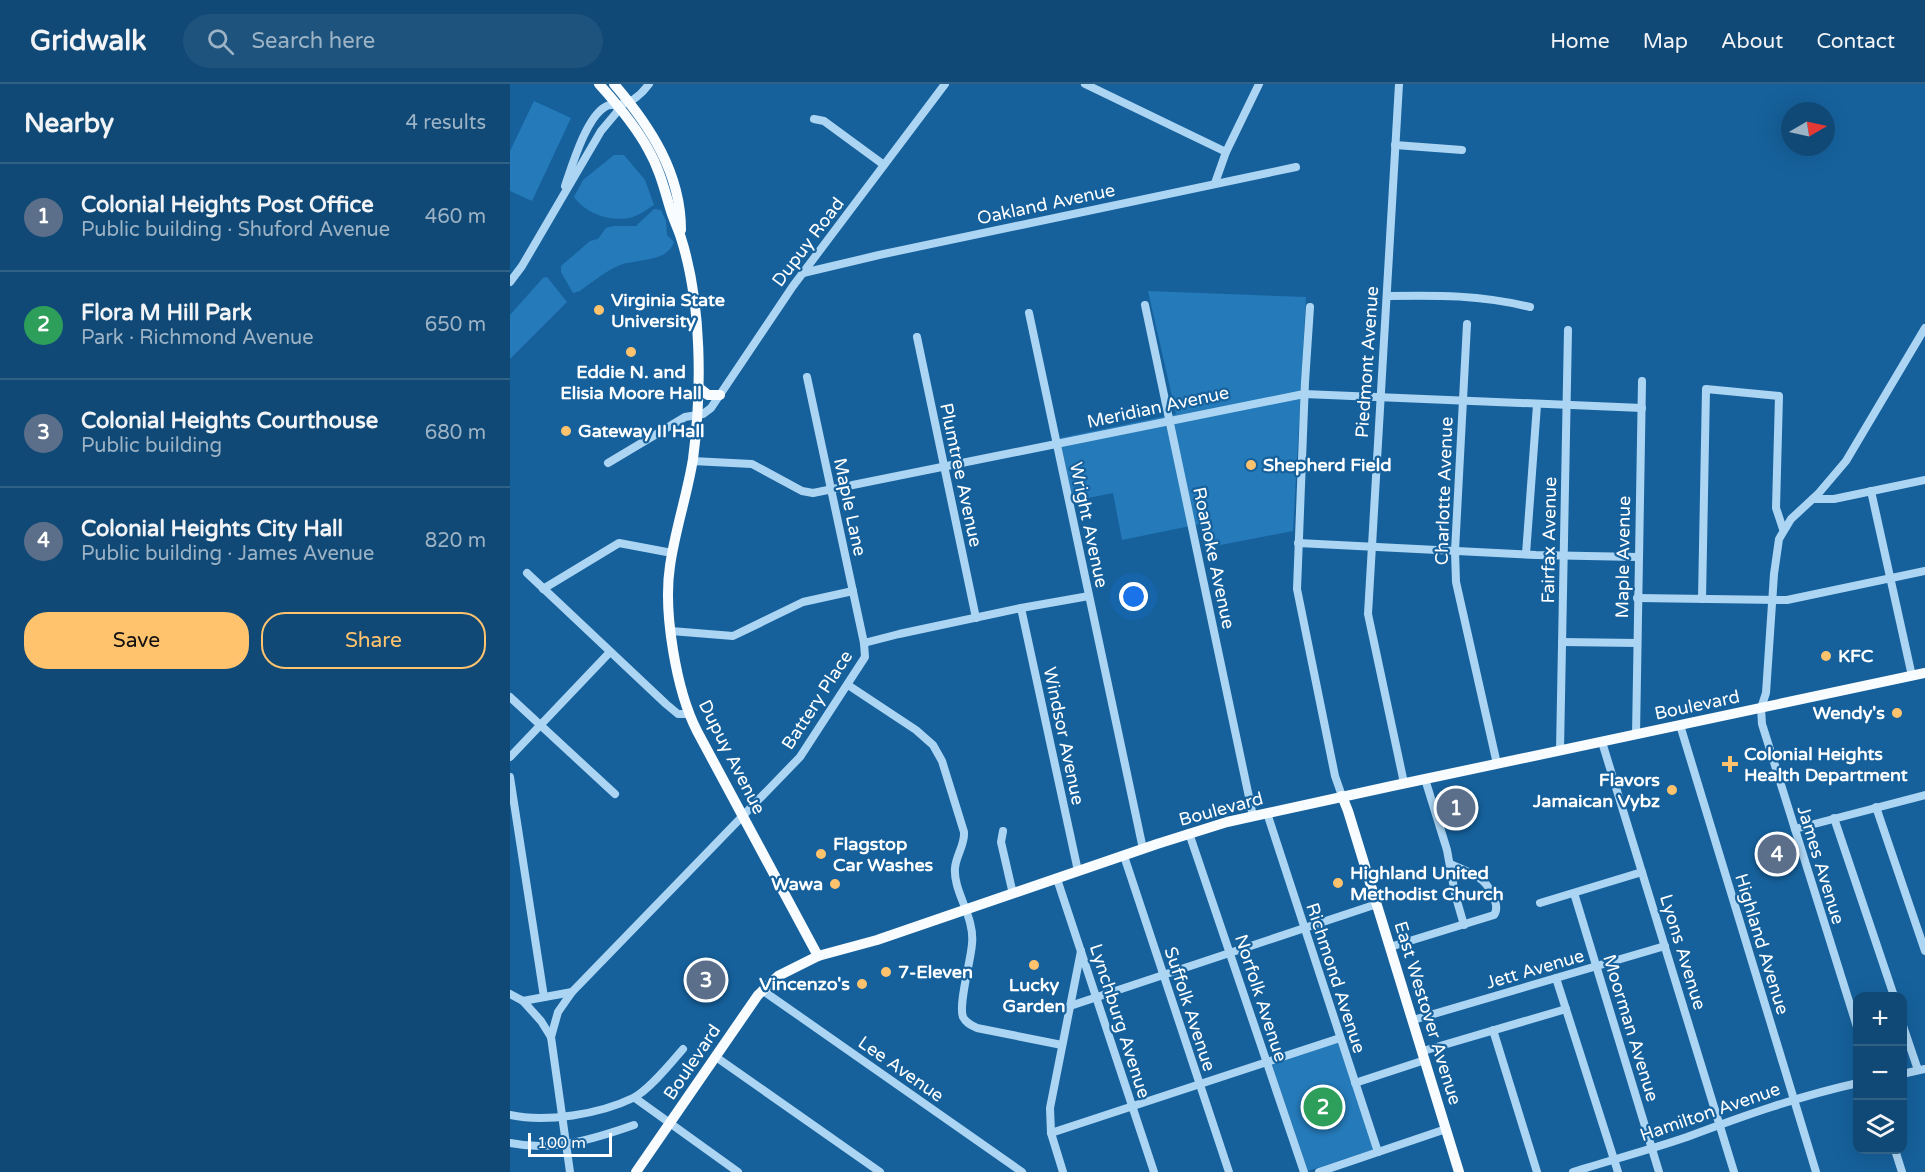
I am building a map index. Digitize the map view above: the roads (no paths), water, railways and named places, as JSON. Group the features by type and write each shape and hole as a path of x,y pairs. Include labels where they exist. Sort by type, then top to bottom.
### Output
{"main road":[{"path":"599,84 623,104"},
{"path":"614,84 623,104"},
{"name":"Dupuy Avenue","path":"623,104 655,161 682,239 696,318 698,387 692,461 672,553 668,596 671,631 681,683 689,714 818,956"},
{"path":"698,387 708,395 720,395"},
{"name":"Boulevard","path":"636,1172 762,990 791,969 818,956 878,940 1190,833 1254,816 1925,674"},
{"name":"East Westover Avenue","path":"1342,796 1460,1172"}],"street":[{"path":"562,196 576,154 590,127 605,106 623,104 639,96 649,84"},
{"name":"Dupuy Road","path":"608,463 684,417 708,411 803,273 944,84"},
{"path":"1085,84 1226,152"},
{"path":"1215,183 1226,152 1258,84"},
{"name":"Piedmont Avenue","path":"1399,84 1371,547 1369,624 1404,783"},
{"path":"510,282 601,131 623,104"},
{"path":"814,119 824,121 884,165"},
{"path":"1395,145 1462,150"},
{"name":"Oakland Avenue","path":"803,273 1296,167"},
{"path":"1387,296 1451,295 1498,299 1530,307"},
{"name":"Roanoke Avenue","path":"1145,305 1254,816"},
{"path":"1310,307 1304,393 1298,596 1335,776 1342,796"},
{"name":"Wright Avenue","path":"1029,312 1143,849"},
{"name":"Charlotte Avenue","path":"1467,324 1455,551 1456,582 1497,764"},
{"path":"1761,708 1766,693 1776,556 1783,530 1846,461 1925,328"},
{"name":"Fairfax Avenue","path":"1560,750 1568,330"},
{"name":"Plumtree Avenue","path":"917,337 976,618"},
{"name":"Maple Lane","path":"807,377 864,643"},
{"name":"Maple Avenue","path":"1636,735 1642,381"},
{"path":"1702,599 1706,389 1779,396 1776,508 1783,530"},
{"name":"Meridian Avenue","path":"692,461 752,464 802,491 813,494 1304,393 1642,408"},
{"path":"1526,554 1537,405"},
{"path":"1813,499 1827,500 1925,480"},
{"path":"1872,491 1912,676"},
{"path":"543,589 619,543 672,553"},
{"path":"1298,543 1638,557"},
{"path":"1638,598 1772,601 1925,571"},
{"path":"527,573 674,711 682,715 689,714"},
{"path":"671,631 733,636 803,602 853,591"},
{"name":"Battery Place","path":"551,1037 558,1012 572,992 804,752 865,657 864,643 1021,608 1089,596"},
{"name":"Windsor Avenue","path":"1021,608 1078,871"},
{"path":"1562,642 1637,643"},
{"path":"510,757 610,652"},
{"path":"848,685 916,730 929,741 937,752 964,832 955,868 973,935 961,1007 966,1022 981,1029 1062,1045"},
{"path":"510,697 615,794"},
{"name":"James Avenue","path":"1761,708 1762,724 1853,1016"},
{"name":"Highland Avenue","path":"1680,725 1816,1172"},
{"name":"Lyons Avenue","path":"1602,742 1734,1172"},
{"path":"510,777 544,997"},
{"path":"1425,779 1450,864 1455,894 1464,925"},
{"path":"1795,829 1925,795"},
{"path":"1876,807 1925,951"},
{"name":"Richmond Avenue","path":"1267,813 1378,1152"},
{"path":"1834,818 1893,992"},
{"path":"1003,831 1001,842 1013,894"},
{"name":"Norfolk Avenue","path":"1190,833 1304,1172"},
{"name":"Suffolk Avenue","path":"1124,856 1228,1172"},
{"path":"1390,947 1491,917 1496,913 1497,909 1491,893 1484,881 1473,873 1450,864"},
{"path":"1540,903 1642,872"},
{"name":"Lynchburg Avenue","path":"1057,879 1154,1172"},
{"name":"Moorman Avenue","path":"1574,893 1659,1172"},
{"path":"1070,1006 1377,904"},
{"name":"Jett Avenue","path":"1413,1020 1665,946"},
{"path":"1063,1172 1051,1133 1050,1108 1081,950"},
{"path":"1556,978 1618,1172"},
{"name":"Lee Avenue","path":"762,990 1022,1172"},
{"path":"523,1001 572,992"},
{"path":"510,994 523,1001 541,1021 551,1037 570,1172"},
{"path":"1355,1083 1493,1030 1566,1009"},
{"path":"1493,1030 1537,1172"},
{"path":"1907,1035 1922,1070 1907,1073"},
{"path":"1051,1133 1340,1038"},
{"path":"510,1115 524,1118 562,1118 635,1098 667,1068 683,1049"},
{"path":"716,1058 880,1172"},
{"name":"Hamilton Avenue","path":"1573,1172 1794,1100 1853,1084"},
{"path":"635,1098 738,1172"},
{"path":"510,1143 525,1146 566,1144 588,1140 634,1125"},
{"path":"1320,1172 1446,1129"},
{"path":"1897,1154 1902,1172"}],"place":[{"name":"Virginia State University","path":"599,310"},
{"name":"Eddie N. and Elisia Moore Hall","path":"631,352"},
{"name":"Gateway II Hall","path":"566,431"},
{"name":"Shepherd Field","path":"1251,465"},
{"name":"KFC","path":"1826,656"},
{"name":"Wendy's","path":"1897,713"},
{"name":"Colonial Heights Health Department","path":"1730,764"},
{"name":"Flavors Jamaican Vybz","path":"1672,790"},
{"name":"Colonial Heights Post Office","path":"1456,808"},
{"name":"Flagstop Car Washes","path":"821,854"},
{"name":"Colonial Heights City Hall","path":"1777,854"},
{"name":"Highland United Methodist Church","path":"1338,883"},
{"name":"Wawa","path":"835,884"},
{"name":"Lucky Garden","path":"1034,965"},
{"name":"7-Eleven","path":"886,972"},
{"name":"Colonial Heights Courthouse","path":"706,980"},
{"name":"Vincenzo's","path":"862,984"},
{"name":"Flora M Hill Park","path":"1323,1107"}]}
